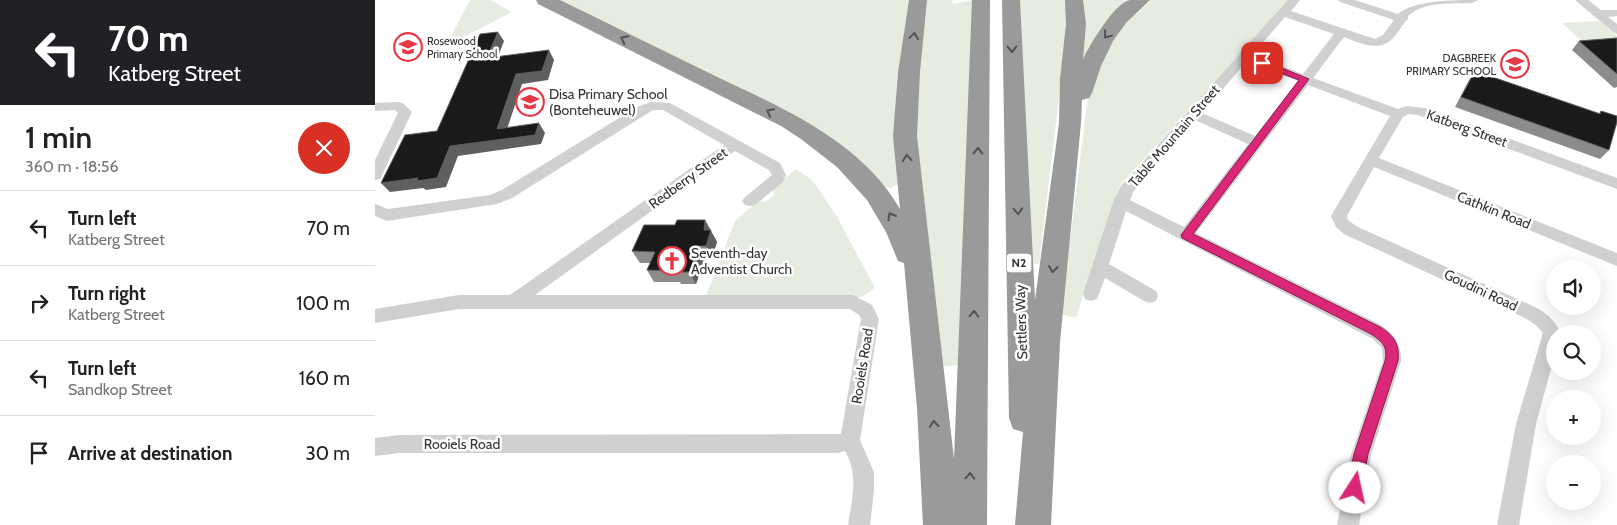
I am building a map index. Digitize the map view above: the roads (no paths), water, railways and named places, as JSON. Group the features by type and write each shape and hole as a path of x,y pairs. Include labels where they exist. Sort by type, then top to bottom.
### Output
{"highway":[{"path":"545,0 789,121 814,136 841,156 870,185 894,222 905,244 921,294"},
{"path":"918,0 908,81 905,136 933,408 941,525"},
{"path":"969,525 981,0"},
{"name":"Settlers Way","path":"1011,0 1028,525"},
{"path":"1033,525 1045,342 1070,123 1071,79 1076,24 1074,0"},
{"path":"1070,123 1094,54 1106,35 1141,0"}],"street":[{"name":"Table Mountain Street","path":"1091,294 1121,202 1130,184 1294,0"},
{"path":"1345,0 1402,19"},
{"path":"1283,12 1369,42 1381,43 1387,40 1411,7 1421,2 1472,0"},
{"path":"1581,0 1617,30"},
{"path":"1598,14 1617,13"},
{"path":"1186,235 1341,33"},
{"name":"Katberg Street","path":"1244,56 1398,114 1407,110 1420,111 1617,184"},
{"path":"375,107 398,106 405,112 375,175"},
{"name":"Redberry Street","path":"375,210 383,215 387,215 502,196 651,106 665,106 735,144 513,302"},
{"path":"1192,114 1257,142"},
{"name":"Goudini Road","path":"1398,114 1341,212 1339,219 1341,223 1355,232 1538,317 1552,333 1526,424 1508,525"},
{"path":"735,144 775,166 778,170 779,175 777,179 750,201"},
{"name":"Cathkin Road","path":"1372,161 1617,260"},
{"path":"1121,202 1375,330 1385,336 1390,343 1393,351 1392,361 1361,454 1348,525"},
{"path":"1100,267 1150,296"},
{"path":"560,269 555,286 560,302"},
{"name":"Rooiels Road","path":"375,316 459,302 853,302 866,310 870,319 850,441 838,444 399,444 375,447"},
{"path":"850,441 863,463 865,476 859,525"}],"place":[{"name":"Rosewood Primary School","path":"408,47"},
{"name":"DAGBREEK PRIMARY SCHOOL","path":"1515,64"},
{"name":"Disa Primary School (Bonteheuwel)","path":"530,102"},
{"name":"Seventh-day Adventist Church","path":"672,261"}]}
